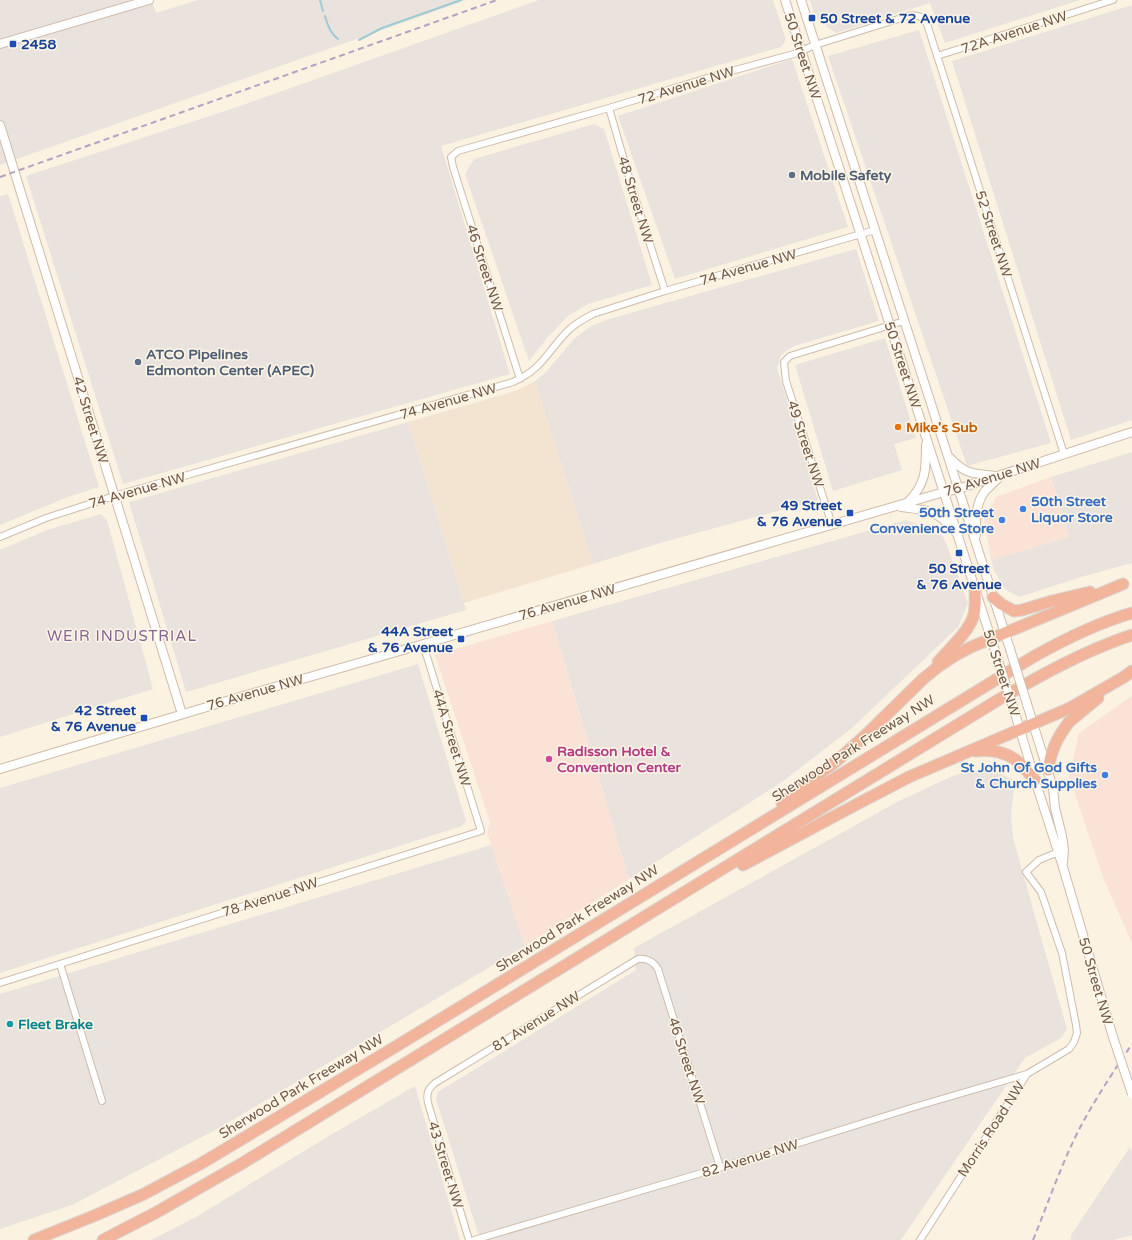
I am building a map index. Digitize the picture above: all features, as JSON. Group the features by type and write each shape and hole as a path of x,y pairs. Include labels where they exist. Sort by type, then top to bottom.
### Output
{"highway":[{"path":"923,679 939,666 971,647 1128,583"},
{"path":"993,597 1010,609 1022,610 1052,601 1128,583"},
{"path":"759,823 789,796 839,759 923,679 962,636 968,626 974,615 975,588"},
{"name":"Sherwood Park Freeway NW","path":"34,1240 144,1194 202,1163 402,1043 1033,656 1094,626 1132,613"},
{"path":"103,1240 157,1212 248,1160 998,700 1041,675 1084,654 1110,642 1132,635"},
{"path":"718,872 741,866 909,777 1070,708 1111,685 1132,671"},
{"path":"1048,770 1052,750 1056,740 1066,726 1111,685"},
{"path":"964,753 982,750 996,751 1018,762 1035,780"}],"main road":[{"path":"0,44 150,0"},
{"name":"50 Street NW","path":"786,0 1014,710 1035,780 1061,851"},
{"name":"50 Street NW","path":"801,0 1048,770 1062,836 1061,851 1063,867 1113,1037 1132,1094"},
{"name":"42 Street NW","path":"0,125 182,714"},
{"name":"76 Avenue NW","path":"0,769 182,714 958,489 1132,432"},
{"path":"908,503 923,481 926,466 926,436"},
{"path":"947,454 958,466 967,472 1000,475"},
{"path":"976,542 976,517 978,505 984,492 1000,475"},
{"path":"896,507 924,509 931,512 943,519 958,536"}],"street":[{"name":"72A Avenue NW","path":"937,56 1113,0"},
{"name":"72 Avenue NW","path":"451,157 458,151 609,108 717,75 802,52 815,45 908,16 921,16"},
{"name":"52 Street NW","path":"921,16 926,21 1064,454"},
{"name":"48 Street NW","path":"609,108 633,191 665,291"},
{"name":"46 Street NW","path":"451,157 520,379"},
{"name":"74 Avenue NW","path":"0,537 46,518 114,496 520,379 535,369 564,335 583,319 605,309 875,230"},
{"path":"891,326 904,321"},
{"name":"49 Street NW","path":"832,525 786,381 784,362 790,356 891,326"},
{"name":"44A Street NW","path":"423,644 481,831"},
{"name":"78 Avenue NW","path":"0,982 481,831"},
{"name":"Morris Road NW","path":"920,1240 1027,1074 1069,1049 1074,1042 1076,1033 1062,953 1041,892 1026,872 1039,860 1061,851"},
{"name":"81 Avenue NW","path":"428,1090 441,1079 633,962 643,958 647,959"},
{"name":"46 Street NW","path":"647,959 655,964 658,969 720,1167"},
{"path":"60,964 102,1101"},
{"name":"82 Avenue NW","path":"474,1240 1027,1074"},
{"name":"43 Street NW","path":"428,1090 428,1102 469,1240"}],"shaded area":[{"path":"0,0 152,0 156,13 198,0 467,0 0,165"},
{"path":"539,0 773,0 786,40 781,47 441,146 510,374 123,484 26,176 237,107"},
{"path":"810,0 1080,0 945,43 930,3 836,33 815,18"},
{"path":"1132,5 1132,420 1071,440 952,61"},
{"path":"919,30 1051,443 967,466 828,56"},
{"path":"792,59 848,227 675,279 618,116"},
{"path":"594,124 604,129 652,285 588,304 568,316 548,337 529,361 465,174 474,159"},
{"path":"8,194 99,487 68,497 0,525 0,196"},
{"path":"856,249 879,321 794,346 781,355 777,368 818,500 667,541 593,564 535,381 545,373 574,339 591,326 609,319"},
{"path":"885,338 916,438 894,444 902,470 833,491 795,365"},
{"path":"535,381 593,564 464,603 408,422 509,393"},
{"path":"408,422 466,610 186,692 129,502"},
{"path":"1132,452 1132,563 1081,577 1019,597 1005,589 994,570 991,560 1069,537 1051,477"},
{"path":"1051,477 1069,537 991,560 984,519 996,497"},
{"path":"101,514 107,520 153,689 0,737 0,550 47,530"},
{"path":"906,520 940,532 946,543 968,603 958,627 852,728 782,782 629,879 552,621"},
{"path":"552,621 629,879 525,946 487,833 490,822 435,655"},
{"path":"418,664 466,821 462,826 0,973 0,788"},
{"path":"1132,696 1132,943 1104,880 1069,777 1079,733"},
{"path":"988,767 1015,781 1011,814 1013,838 1067,1029 1061,1038 1025,1058 901,1240 480,1240 436,1099 438,1092 636,970 634,948 899,801 955,775"},
{"path":"491,845 525,946 219,1128 72,1205 0,1229 0,994"},
{"path":"415,1086 460,1240 151,1240 196,1217 327,1137"},
{"path":"1130,1147 1132,1152 1132,1235 1114,1240 1071,1240 1071,1235"}],"waterway":[{"path":"320,0 323,11"},
{"path":"359,40 382,28 461,0"},
{"path":"325,16 330,29 338,39"}],"railway":[{"path":"0,177 497,0"},
{"path":"1033,1240 1063,1165 1083,1122 1132,1044"}],"place":[{"name":"50 Street & 72 Avenue","path":"812,18"},
{"name":"2458","path":"13,44"},
{"name":"Mobile Safety","path":"792,175"},
{"name":"ATCO Pipelines Edmonton Center (APEC)","path":"138,362"},
{"name":"Mike's Sub","path":"898,427"},
{"name":"50th Street Liquor Store","path":"1023,509"},
{"name":"49 Street & 76 Avenue","path":"850,513"},
{"name":"50th Street Convenience Store","path":"1002,520"},
{"name":"50 Street & 76 Avenue","path":"959,553"},
{"name":"44A Street & 76 Avenue","path":"461,639"},
{"name":"42 Street & 76 Avenue","path":"144,718"},
{"name":"Radisson Hotel & Convention Center","path":"549,759"},
{"name":"St John Of God Gifts & Church Supplies","path":"1105,775"},
{"name":"Fleet Brake","path":"10,1024"}],"district":[{"name":"WEIR INDUSTRIAL","path":"122,636"}]}
